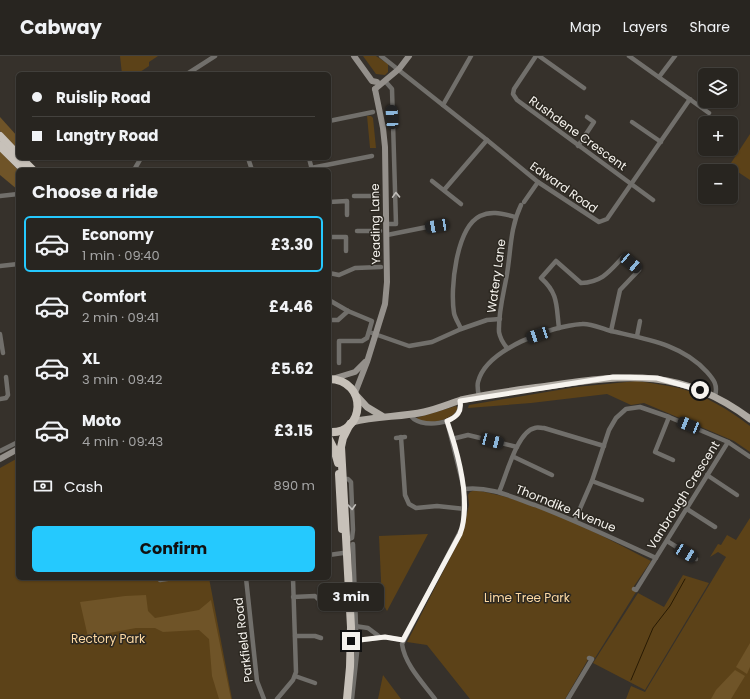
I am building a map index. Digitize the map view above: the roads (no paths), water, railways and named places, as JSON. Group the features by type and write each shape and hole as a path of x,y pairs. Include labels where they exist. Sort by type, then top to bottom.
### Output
{"highway":[{"path":"0,136 16,153"},
{"path":"0,146 22,168"},
{"path":"23,160 31,168"},
{"path":"331,379 344,382 355,394 358,408 343,438 341,447 350,542 354,626 354,641 347,699"},
{"path":"331,432 339,431 351,424"},
{"path":"331,443 338,461 347,638 342,699"}],"main road":[{"path":"351,424 382,416 410,414 433,410 460,401 479,397 593,379 636,376 657,378 682,384 715,396 750,419"},
{"path":"355,394 367,407 382,416"}],"street":[{"path":"190,72 215,56"},
{"name":"Yeading Lane","path":"354,56 376,84 384,128 387,224 386,294 376,334 355,394"},
{"name":"Edward Road","path":"381,56 538,182 599,222 607,219 690,99"},
{"path":"376,84 385,81 409,56"},
{"path":"443,105 472,56"},
{"name":"Rushdene Crescent","path":"536,56 514,89 515,97 578,146 653,200"},
{"path":"540,56 584,88"},
{"path":"629,56 709,113"},
{"path":"659,77 675,56"},
{"path":"376,84 391,75"},
{"path":"385,81 392,89 396,224 387,224"},
{"path":"331,121 372,112"},
{"path":"578,146 594,122 587,118"},
{"path":"632,122 661,142"},
{"path":"444,190 487,140"},
{"path":"316,168 372,156"},
{"path":"432,181 461,204"},
{"name":"Watery Lane","path":"507,348 502,342 499,332 508,270 510,240 516,217 522,204 538,182"},
{"path":"0,196 16,194"},
{"path":"354,196 378,196"},
{"path":"331,202 347,201 347,216"},
{"path":"461,329 454,314 453,303 456,257 468,228 478,216 491,212 516,217"},
{"path":"387,235 437,226"},
{"path":"357,231 380,231"},
{"path":"331,237 346,237 346,251"},
{"path":"559,328 555,295 551,287 542,278 556,261 581,283 594,282 610,271 623,257 639,270 620,290 611,331"},
{"path":"0,266 16,264"},
{"path":"331,273 340,274 355,268 380,267"},
{"path":"331,301 348,311 372,321 367,338 362,341 339,341 340,363"},
{"path":"331,320 338,320 348,311"},
{"path":"369,332 409,346 432,342 461,329 487,320 500,319"},
{"path":"637,336 640,321"},
{"path":"479,397 477,383 483,370 507,348 526,339 559,328 583,324 665,344 684,354 700,365 715,382 715,396"},
{"path":"0,334 3,354"},
{"name":"Yeading Lane","path":"331,379 355,372 368,358"},
{"path":"0,399 6,398 8,395 6,377"},
{"path":"410,414 415,421 422,424 447,421 459,414 461,409 460,401"},
{"name":"Vanbrough Crescent","path":"575,520 592,481 609,430 616,418 626,409 640,407 669,417 728,442 636,590 634,589"},
{"path":"669,417 655,452 673,460"},
{"path":"436,699 409,664 403,651 403,640 463,526 465,509 464,489 447,421"},
{"path":"499,492 517,447 527,432 534,428 544,428 604,446"},
{"path":"452,439 468,435 517,447"},
{"path":"401,437 405,495 409,504 416,508 437,506 465,509"},
{"path":"728,442 750,457"},
{"path":"0,450 16,443"},
{"path":"0,459 16,450"},
{"path":"514,457 552,475"},
{"path":"707,475 737,495"},
{"path":"592,481 642,500"},
{"name":"Thorndike Avenue","path":"464,489 482,488 499,492 575,520 656,558"},
{"path":"687,509 715,527"},
{"path":"667,541 696,559"},
{"path":"331,554 343,553"},
{"name":"Parkfield Road","path":"246,580 256,681 264,699"},
{"path":"277,699 295,676 293,580"},
{"path":"294,597 315,596 318,599"},
{"path":"354,626 368,628 380,637"},
{"path":"295,636 315,636 321,638"},
{"path":"352,699 354,641 380,637 403,640"},
{"path":"571,698 592,659 589,658"},
{"path":"295,676 315,683"}],"waterway":[{"path":"631,680 653,628 670,606 685,579"}],"park label":[{"name":"Lime Tree Park","path":"527,597"},
{"name":"Rectory Park","path":"108,638"}]}
